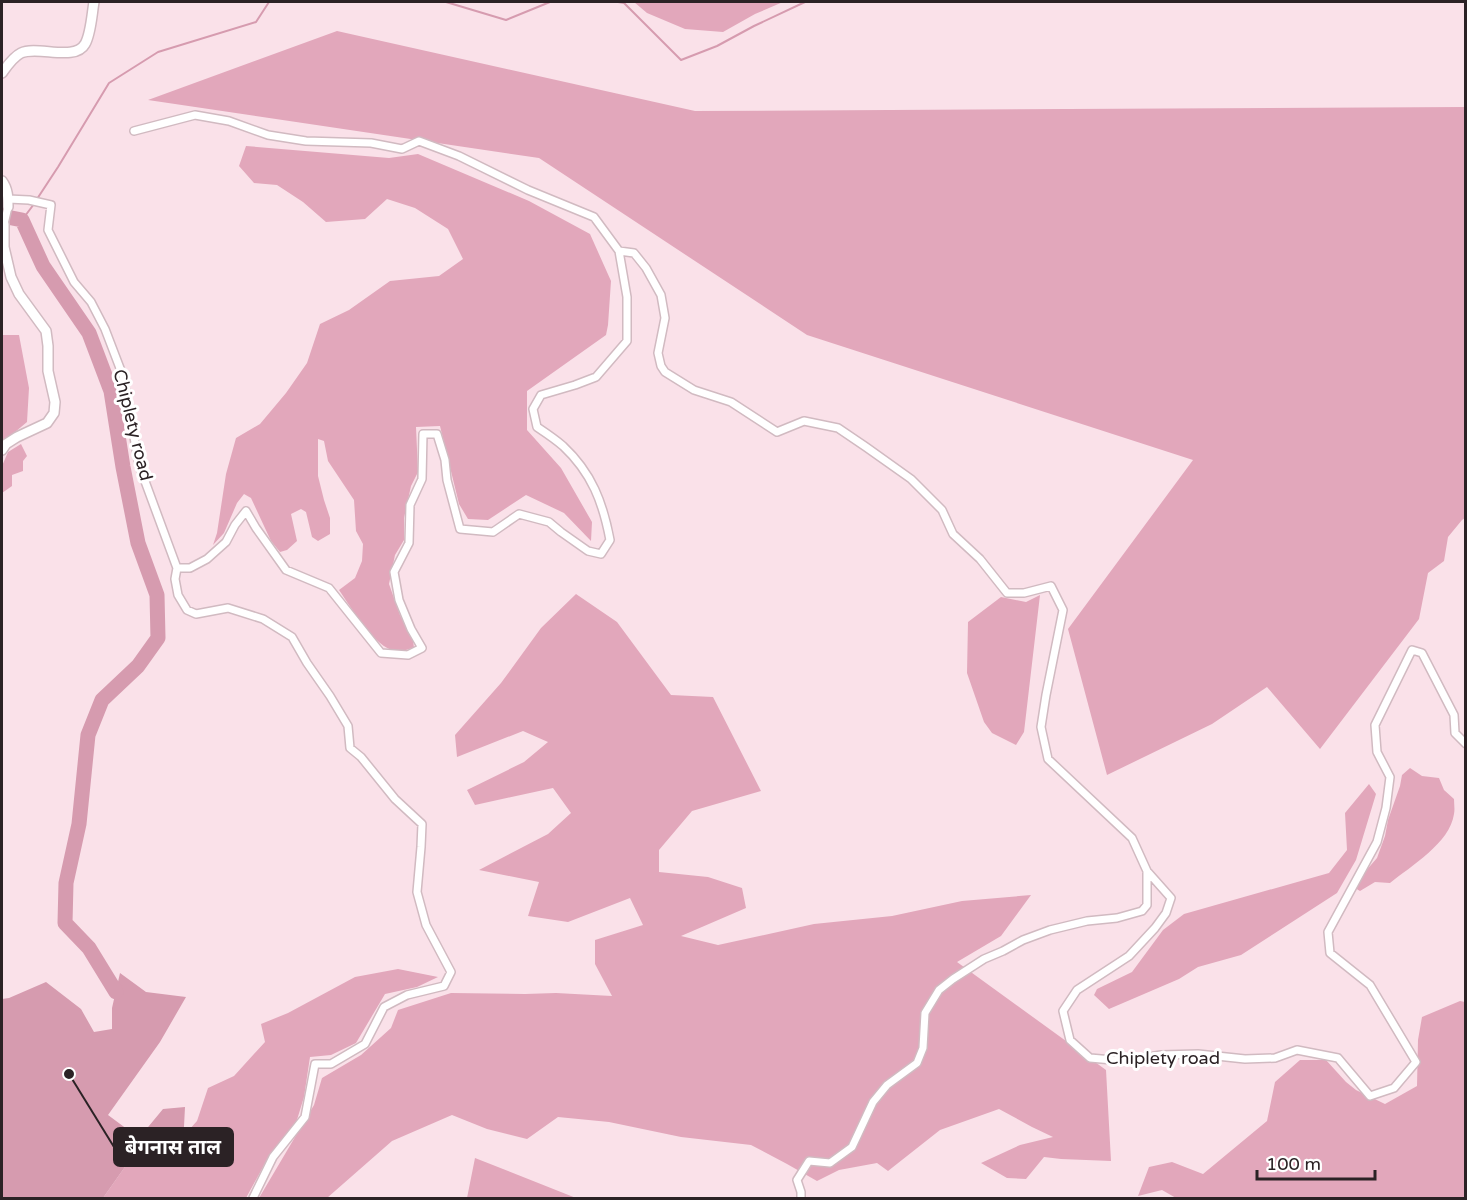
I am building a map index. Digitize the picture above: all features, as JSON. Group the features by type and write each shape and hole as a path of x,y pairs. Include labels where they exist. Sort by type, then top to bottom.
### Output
{"main road":[{"path":"2,73 21,53 31,51 60,53 80,49 89,34 94,2"},
{"path":"2,181 8,203"},
{"path":"2,450 16,437 47,423 54,413 56,402 48,371 46,331 19,294 11,277 4,247 4,224"}],"street":[{"path":"134,131 195,115 229,121 268,135 306,141 371,144 402,149 419,141 459,156 528,190 594,217 619,251 627,297 627,341 596,377 575,386 541,395 533,409 537,427 563,446 594,486 605,515 610,540 601,554 588,551 549,522 519,514 493,532 460,529 437,434 423,434 422,479 410,505 409,543 394,572 399,600 422,648 408,655 381,653 329,588 286,570 246,511 226,542 207,559 190,568 177,568"},
{"name":"Chiplety road","path":"8,203 29,200 51,205 48,230 74,282 91,302 105,329 123,376 139,465 177,568 178,595 187,610 196,614 228,608 263,619 292,637 348,726 350,748 394,799 422,824 417,892 426,925 451,972 444,987 407,995 384,1007 364,1044 331,1064 315,1064 305,1117 273,1157 252,1198"},
{"path":"4,224 8,203"},
{"name":"Chiplety road","path":"619,251 634,253 646,268 661,295 665,318 658,353 665,372 694,390 730,402 777,432 804,421 838,428 902,472 919,487 942,510 953,534 980,559 1007,593 1024,593 1052,586 1063,610 1041,727 1048,759 1132,838 1147,871 1171,897 1166,913 1129,956 1077,990 1063,1011 1070,1040 1090,1058 1124,1061 1161,1055 1198,1054 1245,1059 1275,1058 1297,1050 1338,1059 1370,1096 1394,1088 1416,1062 1370,984 1330,953 1328,932 1377,843 1386,808 1390,777 1377,752 1376,725 1412,650 1422,653 1454,715 1455,733 1466,744"},
{"path":"801,1198 797,1180 809,1161 830,1163 852,1147 873,1102 887,1085 917,1063 923,1048 925,1013 939,990 984,959 1023,940 1050,930 1087,921 1118,918 1142,911 1147,905 1147,871"}],"shaded area":[{"path":"634,2 783,2 723,32 685,29 647,13"},
{"path":"337,31 695,111 1465,107 1465,518 1448,537 1444,561 1428,573 1419,619 1320,749 1267,687 1212,724 1107,775 1068,629 1193,460 807,335 539,158 148,100"},
{"path":"246,146 389,158 418,154 529,201 590,234 611,281 606,335 527,391 527,430 561,468 592,522 591,541 564,513 526,495 488,520 468,519 459,504 440,426 416,427 418,472 411,486 404,518 404,540 395,555 389,584 400,615 413,640 414,648 396,651 380,643 364,626 339,590 355,578 362,561 363,544 356,531 354,500 328,461 324,441 318,439 318,476 330,518 330,534 318,541 312,537 306,512 301,509 291,514 297,541 287,550 280,552 271,541 251,498 244,494 237,503 224,533 213,545 226,474 236,438 260,424 286,393 307,363 320,324 349,310 390,281 439,276 463,259 448,229 415,208 387,199 365,219 326,222 303,202 277,185 254,183 239,166"},
{"path":"2,335 19,335 29,388 27,422 2,443"},
{"path":"21,444 27,456 23,461 23,471 12,475 12,486 2,493 2,466 8,452"},
{"path":"576,594 617,622 671,695 713,697 761,791 692,811 659,850 659,872 708,877 742,888 746,908 681,936 718,945 814,924 892,916 962,901 1031,895 1001,936 957,962 1106,1070 1111,1161 1044,1157 1026,1179 1007,1178 981,1163 1020,1145 1053,1137 999,1109 940,1130 888,1171 877,1163 839,1170 817,1181 751,1145 681,1137 609,1122 558,1117 527,1139 487,1129 452,1115 392,1141 327,1198 259,1198 314,1105 322,1078 361,1055 391,1028 398,1010 451,993 556,993 612,996 595,964 595,940 643,925 630,898 568,922 528,916 539,882 479,870 548,834 571,813 553,788 475,805 467,790 524,762 548,742 523,731 457,757 455,735 501,683 541,628"},
{"path":"1040,595 1024,732 1016,745 992,733 984,722 967,673 968,622 1001,597 1026,602"},
{"path":"1410,768 1422,776 1439,778 1444,790 1454,799 1451,825 1438,844 1390,883 1375,882 1360,891 1355,888 1377,858 1402,775"},
{"path":"1369,784 1376,794 1356,860 1337,893 1241,955 1198,967 1179,979 1109,1009 1094,995 1097,989 1132,972 1163,930 1184,914 1329,873 1347,850 1345,813"},
{"path":"398,969 438,977 417,987 385,994 356,1043 331,1055 310,1057 304,1097 296,1123 269,1156 246,1198 103,1198 127,1164 183,1146 188,1131 197,1121 208,1088 234,1076 265,1042 261,1024 288,1013 355,977"},
{"path":"120,973 146,992 186,997 160,1042 108,1115 139,1138 163,1109 185,1107 183,1146 127,1164 103,1198 2,1198 2,999 46,982 81,1009 94,1032 112,1029 112,1008"},
{"path":"1460,1001 1465,1002 1465,1198 1176,1198 1162,1190 1138,1196 1149,1167 1172,1162 1203,1174 1267,1121 1275,1082 1300,1060 1326,1060 1356,1090 1385,1104 1417,1086 1418,1040 1422,1017"},
{"path":"475,1158 576,1198 467,1198"}],"waterway":[{"path":"37,199 109,83 158,52 256,22 269,2"},
{"path":"446,2 506,20 550,2"},
{"path":"618,2 624,3 681,60 717,46 805,2"},
{"path":"22,220 34,204"},
{"path":"2,216 22,220 43,266 89,333 111,391 138,543 157,595 158,638 138,666 102,700 88,735 79,824 66,883 65,923 89,948 116,992"}],"place":[{"name":"बेगनास ताल","path":"69,1074"}]}
